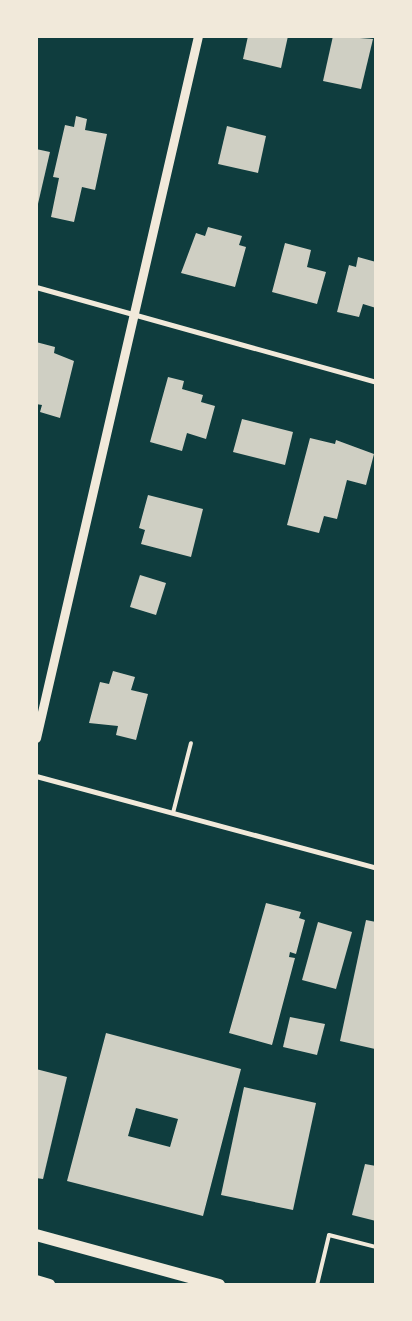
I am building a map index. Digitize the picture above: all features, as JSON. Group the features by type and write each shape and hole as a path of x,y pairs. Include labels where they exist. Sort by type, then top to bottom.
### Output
{"main road":[{"path":"36,1235 219,1285"},
{"path":"36,1281 49,1285"}],"street":[{"path":"36,738 198,36"},
{"path":"36,287 376,382"},
{"path":"36,776 376,868"}],"lane":[{"path":"173,813 191,743"},
{"path":"317,1285 329,1235 376,1247"}],"building":[{"path":"248,36 288,36 281,68 243,59"},
{"path":"333,36 373,39 361,89 323,81"},
{"path":"76,116 87,119 85,130 107,134 95,190 82,187 74,222 51,217 59,178 53,177 65,125 74,127"},
{"path":"227,126 266,136 258,173 218,164"},
{"path":"36,149 50,152 37,208 36,208"},
{"path":"208,227 242,236 239,245 246,247 235,287 181,273 196,233 205,236"},
{"path":"285,243 311,250 307,267 326,272 317,304 272,292"},
{"path":"358,257 376,262 376,308 363,304 359,317 337,312 349,265 356,267"},
{"path":"36,342 55,347 54,353 74,361 60,418 40,412 42,405 36,404"},
{"path":"168,377 184,381 182,389 203,395 201,402 215,406 206,439 187,433 182,451 150,442"},
{"path":"242,419 293,432 285,465 233,452"},
{"path":"310,438 335,444 336,440 374,454 366,485 347,480 337,519 324,516 319,533 287,525"},
{"path":"148,495 203,509 191,557 141,544 145,530 139,528"},
{"path":"140,575 166,583 156,615 130,607"},
{"path":"113,671 135,677 131,690 148,694 136,740 116,735 118,726 89,723 100,682 109,684"},
{"path":"266,903 301,912 299,918 305,920 296,954 290,952 289,957 295,958 272,1045 229,1033"},
{"path":"366,920 376,922 375,1049 340,1041"},
{"path":"318,922 352,932 336,989 302,980"},
{"path":"290,1017 325,1024 317,1055 283,1047"},
{"path":"106,1033 241,1069 203,1216 67,1181","holes":["136,1108 178,1119 170,1147 128,1136"]},
{"path":"36,1069 67,1077 43,1179 36,1178"},
{"path":"244,1087 316,1103 293,1210 221,1195"},
{"path":"365,1164 376,1166 376,1221 352,1215"}]}
